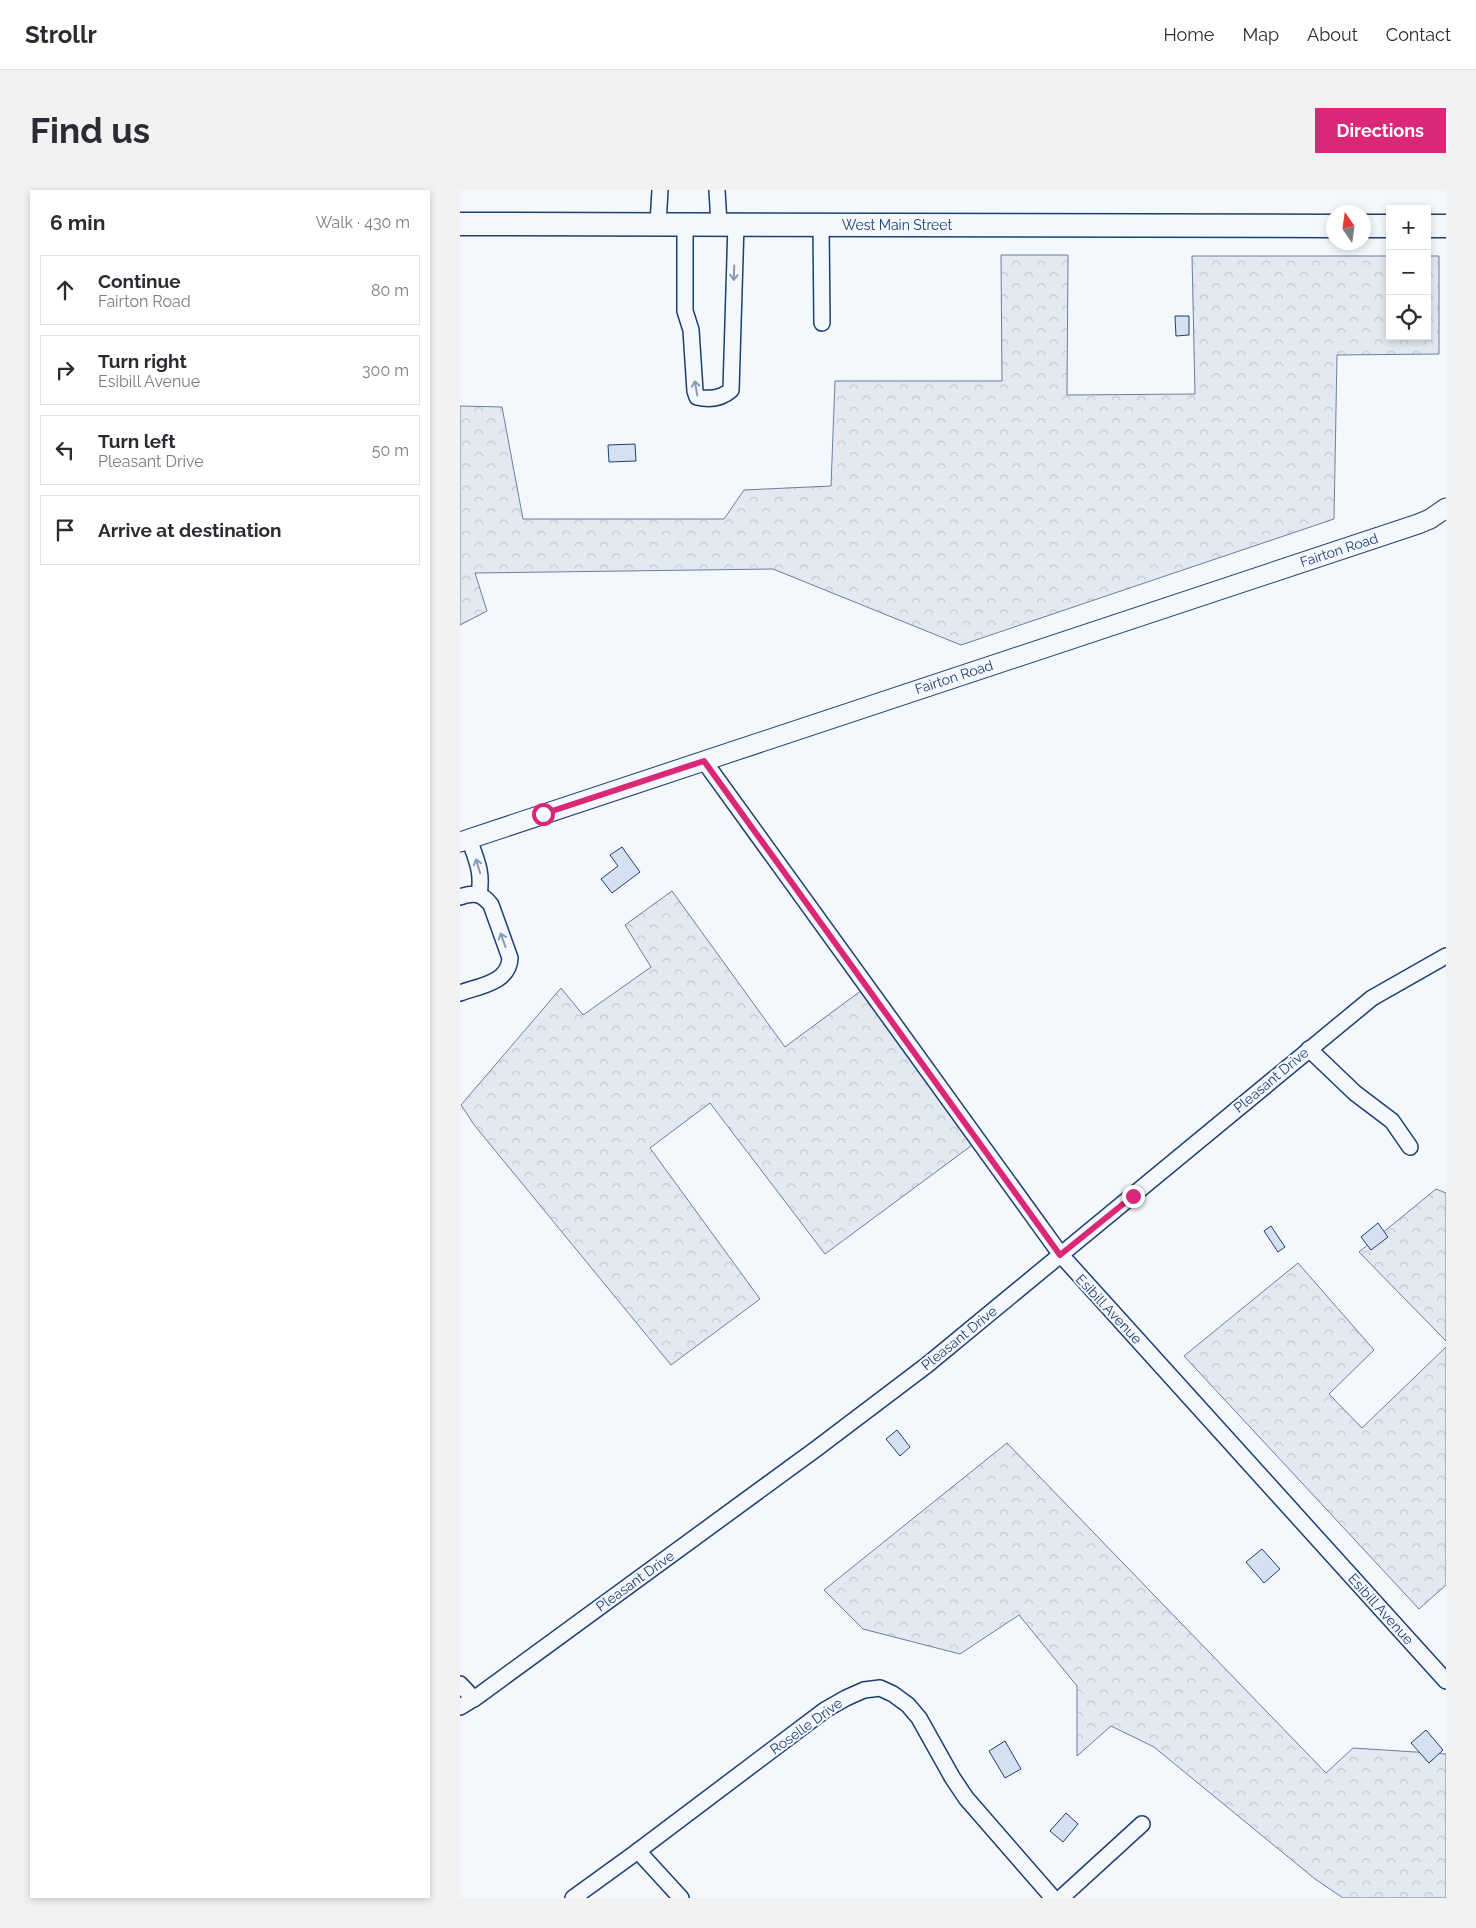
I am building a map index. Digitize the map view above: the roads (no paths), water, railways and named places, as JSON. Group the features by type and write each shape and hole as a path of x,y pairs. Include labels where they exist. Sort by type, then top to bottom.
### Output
{"highway":[{"name":"West Main Street","path":"460,224 1326,226"},
{"path":"1371,226 1386,226"},
{"path":"1431,226 1446,226"}],"main road":[{"name":"Fairton Road","path":"464,840 1418,524 1430,519 1446,508"}],"street":[{"path":"658,224 660,190"},
{"path":"685,224 685,311 690,330 695,391 697,397 708,400 721,397 731,390 728,224 717,190"},
{"path":"821,224 822,322"},
{"name":"Esibill Avenue","path":"704,761 1060,1255 1446,1681"},
{"path":"464,840 480,871 479,894"},
{"path":"460,897 468,894 479,894 486,898 491,906 510,958 510,967 504,975 495,981 460,993"},
{"name":"Pleasant Drive","path":"460,1707 474,1699 840,1431 927,1365 1372,998 1446,956"},
{"path":"1310,1048 1327,1068 1355,1093 1392,1121 1410,1147"},
{"path":"460,1684 474,1699"},
{"name":"Roselle Drive","path":"573,1898 825,1710 864,1690 880,1688 893,1694 908,1705 919,1718 966,1798 1053,1898"},
{"path":"1061,1898 1142,1824"},
{"path":"638,1851 681,1898"}]}
